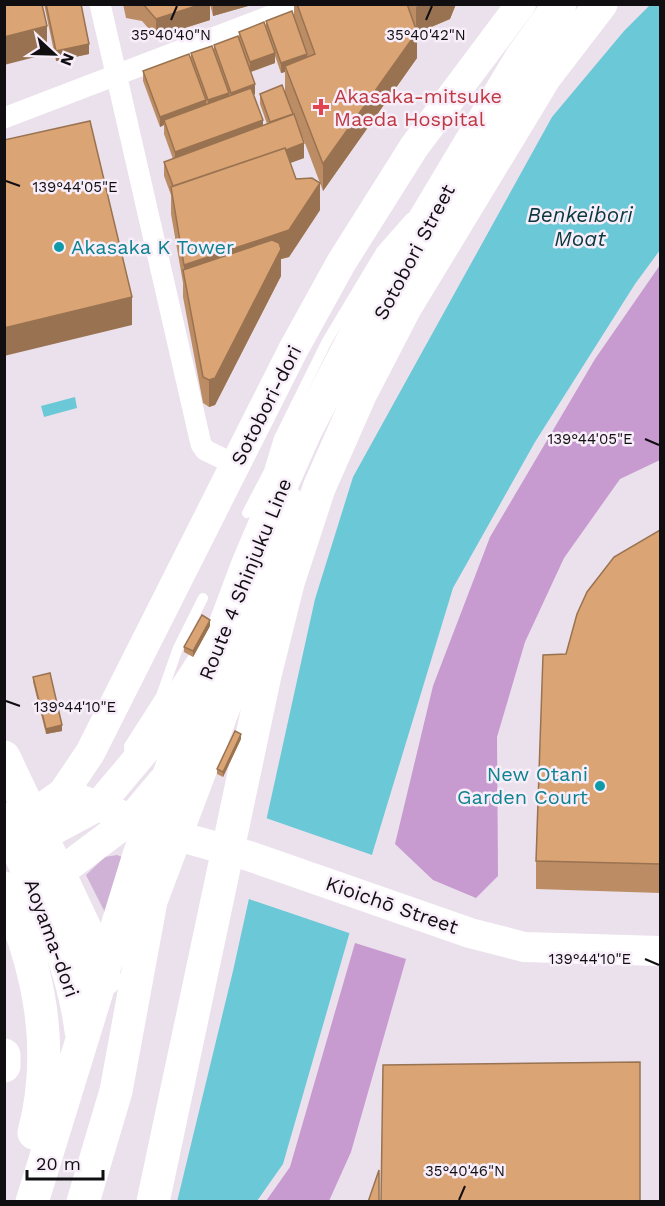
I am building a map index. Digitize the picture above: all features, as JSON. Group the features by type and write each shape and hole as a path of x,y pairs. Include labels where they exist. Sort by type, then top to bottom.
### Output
{"highway":[{"name":"Route 4 Shinjuku Line","path":"32,1202 139,855 247,566 280,486 356,334 521,58 560,4"},
{"name":"Route 4 Shinjuku Line","path":"153,1202 267,664 288,583 319,488 360,395 405,308 545,77 601,4"},
{"path":"83,1202 116,1091 151,901 227,699 240,658"},
{"path":"4,757 26,823 58,874 93,945 111,999 116,1037 116,1091"},
{"name":"Aoyama-dori","path":"26,823 74,987 82,1044 75,1117 52,1202"},
{"name":"Aoyama-dori","path":"4,888 32,960 40,994 45,1050 37,1123 15,1202"},
{"path":"4,1055 4,1066"}],"main road":[{"name":"Sotobori-dori","path":"26,823 63,793 90,753 293,350 341,263 414,147 521,4"},
{"name":"Sotobori Street","path":"259,591 286,512 314,445 455,174 520,65 565,4"},
{"path":"414,147 455,174"},
{"path":"58,874 131,819 165,780 240,658 259,591"},
{"path":"26,823 98,806 132,768 210,648 259,591"},
{"name":"Kioichō Street","path":"63,793 174,835 249,856 470,933 525,947 660,951"}],"street":[{"path":"100,4 201,444 205,450 236,465"},
{"path":"4,118 303,4"}],"lane":[{"path":"247,513 269,471 279,438 327,341 381,251 401,226 455,174"},
{"path":"132,768 129,746 161,696 178,648 203,598"}],"shaded area":[{"path":"660,265 660,460 620,479 564,558 525,642 497,737 498,876 476,898 433,880 395,844 433,686 490,537 595,359"},
{"path":"117,855 146,866 123,948 86,875 105,857"},
{"path":"355,943 406,959 351,1152 329,1201 266,1201 290,1167"}],"water":[{"name":"Benkeibori Moat","path":"650,5 660,5 660,250 635,284 535,442 453,588 374,848 283,1164 257,1201 177,1202 233,971 315,599 353,477 552,117 624,31"},
{"path":"75,397 77,408 44,417 41,406"}],"pier":[{"path":"263,817 375,856 352,934 246,898"}],"building":[{"path":"4,4 42,4 47,26 4,37"},
{"path":"46,4 81,4 89,44 56,51"},
{"path":"143,4 202,4 156,19"},
{"path":"297,4 407,4 417,32 323,164 285,66 315,54"},
{"path":"292,11 307,54 281,63 266,21"},
{"path":"264,22 275,53 250,62 239,32"},
{"path":"238,36 255,84 231,93 214,45"},
{"path":"212,46 229,93 208,100 191,53"},
{"path":"189,54 206,100 160,117 143,71"},
{"path":"282,85 293,114 270,122 260,94"},
{"path":"251,88 263,120 175,152 164,120"},
{"path":"294,114 304,143 173,186 164,162"},
{"name":"Akasaka K Tower","path":"90,121 132,297 4,328 4,140"},
{"path":"285,148 296,179 312,178 320,183 289,230 184,265 171,187"},
{"path":"272,240 279,243 281,249 215,378 209,380 203,377 183,270"},
{"name":"New Otani Garden Court","path":"660,530 660,864 536,861 543,655 566,654 577,614 587,592 614,557"},
{"path":"202,615 210,620 193,651 184,647"},
{"path":"50,673 62,725 46,729 33,677"},
{"path":"235,731 241,734 223,772 217,769"},
{"path":"640,1062 640,1202 381,1202 383,1065"},
{"path":"379,1170 379,1202 368,1202"}],"place":[{"name":"Akasaka-mitsuke Maeda Hospital","path":"321,107"},
{"name":"Akasaka K Tower","path":"59,247"},
{"name":"New Otani Garden Court","path":"600,786"}]}
